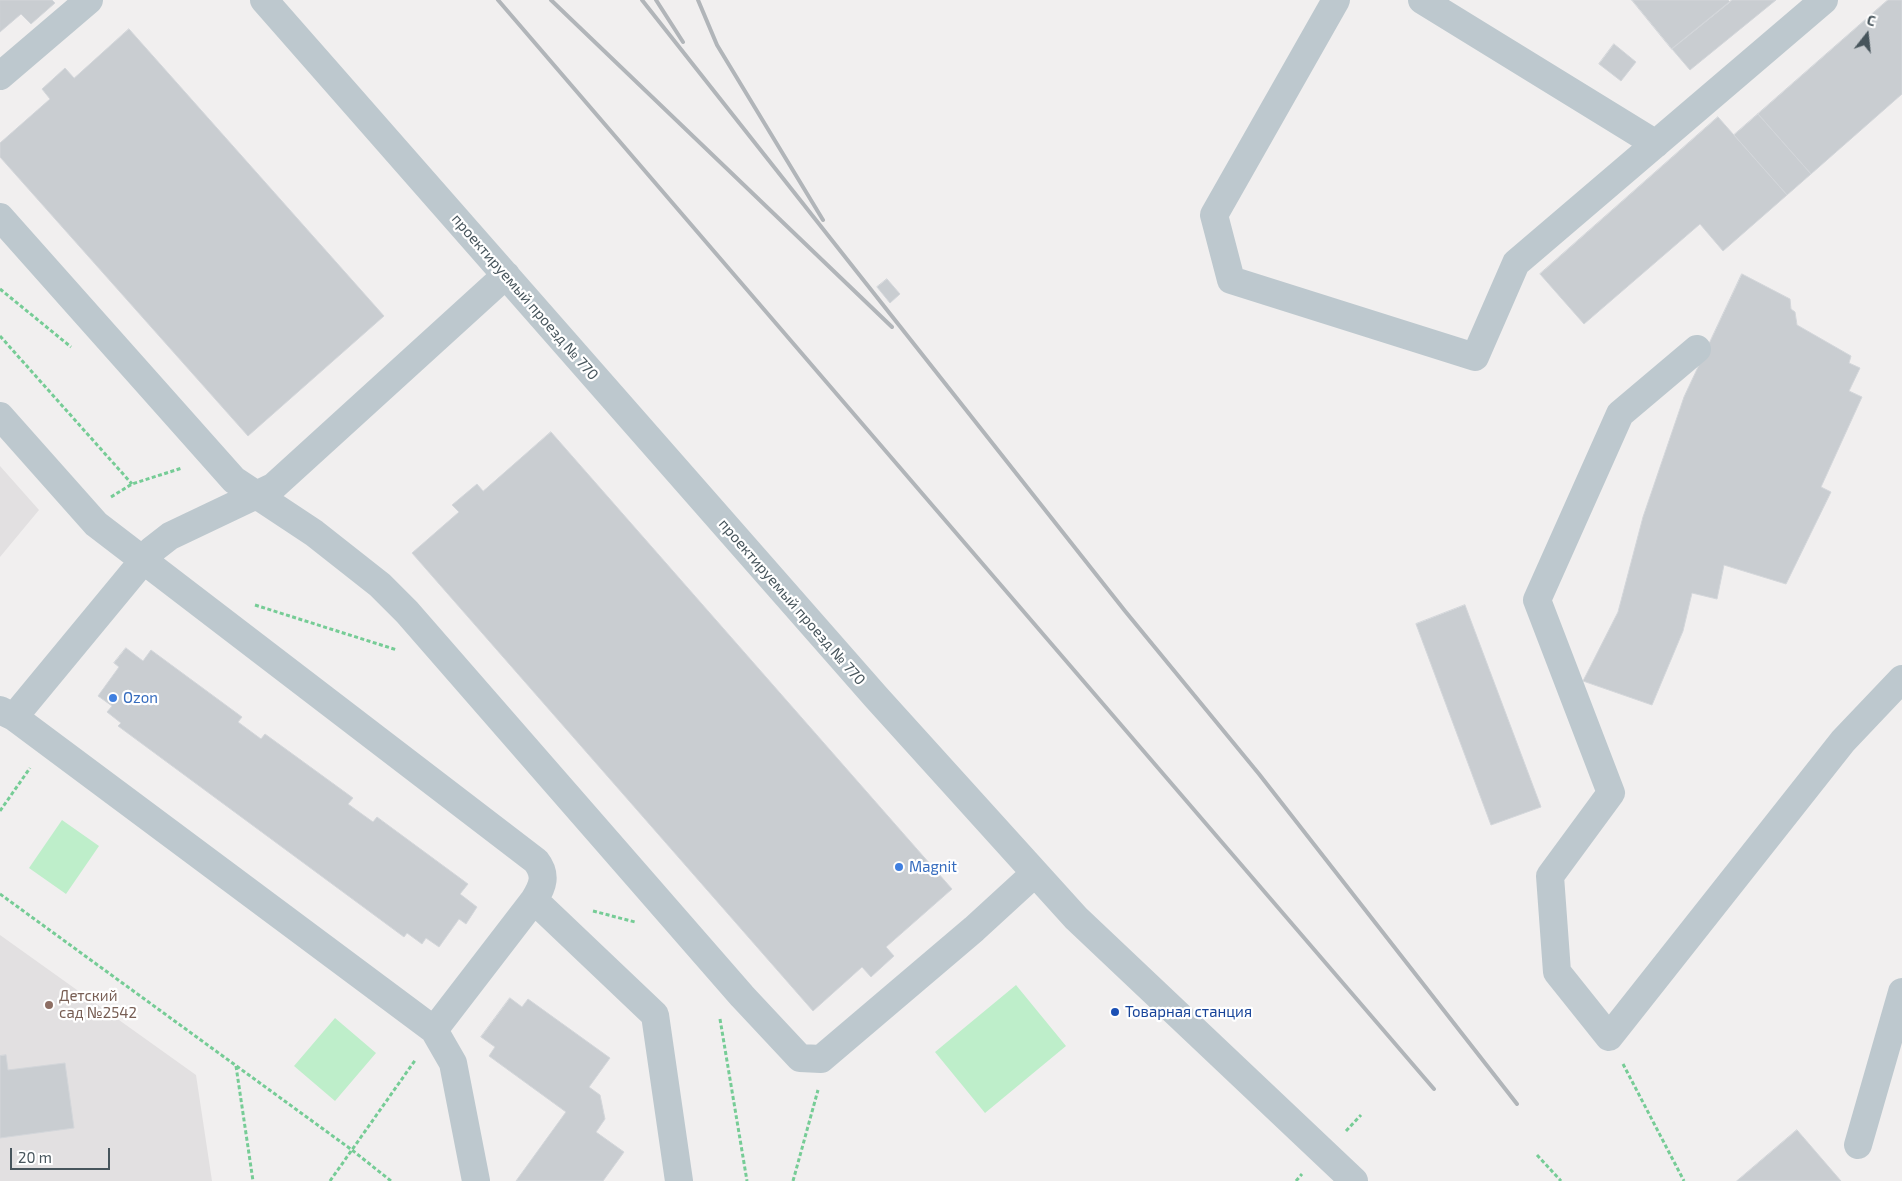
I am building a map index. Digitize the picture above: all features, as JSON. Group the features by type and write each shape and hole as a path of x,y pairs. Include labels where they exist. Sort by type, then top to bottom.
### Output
{"street":[{"path":"0,76 89,0"},
{"name":"проектируемый проезд № 770","path":"264,0 1034,874 1076,918 1342,1176"},
{"path":"1336,0 1214,215 1231,280 1475,356 1516,263 1824,0"},
{"path":"1422,0 1656,144"},
{"path":"0,217 234,480 314,533 380,585 407,612 742,996 800,1058 821,1060 974,929 1034,874"},
{"path":"476,1181 453,1063 434,1030 7,714 152,550 170,536 273,487 506,275"},
{"path":"1697,349 1620,414 1537,600 1611,793 1550,876 1557,972 1608,1037 1843,741 1902,679"},
{"path":"0,416 96,524 536,861 543,870 542,886 534,900 434,1030"},
{"path":"534,900 654,1015 678,1181"},
{"path":"1858,1145 1902,992"}],"path":[{"path":"0,336 132,484"},
{"path":"86,514 132,484 215,458"},
{"path":"252,604 400,650"},
{"path":"0,811 48,743"},
{"path":"0,894 352,1150 391,1181"},
{"path":"590,910 636,923"},
{"path":"719,1014 747,1181"},
{"path":"330,1181 434,1030"},
{"path":"1608,1037 1684,1181"},
{"path":"793,1181 818,1092 821,1060"},
{"path":"236,1065 253,1181"},
{"path":"1537,1155 1561,1181"}],"shaded area":[{"path":"0,466 39,510 0,557"},
{"name":"Детский сад №2542","path":"0,935 196,1075 212,1181 0,1181"}],"green space":[{"path":"62,820 99,846 66,894 29,868"},
{"path":"1016,985 1066,1046 985,1113 935,1052"},
{"path":"335,1018 376,1053 335,1101 294,1066"}],"building":[{"path":"0,0 52,0 55,3 31,24 21,14 0,32"},
{"path":"1632,0 1728,0 1730,2 1672,49"},
{"path":"1732,0 1776,0 1690,70 1672,49"},
{"path":"1888,0 1902,0 1902,94 1811,174 1758,114"},
{"path":"129,29 384,316 248,436 0,157 0,143 50,99 42,89 65,68 74,78"},
{"path":"1614,44 1636,62 1621,81 1599,64"},
{"path":"1758,114 1811,174 1787,195 1734,135"},
{"path":"1718,117 1787,195 1723,251 1700,224 1584,324 1540,274"},
{"path":"1742,274 1790,299 1791,309 1795,312 1797,325 1851,356 1849,363 1860,368 1849,391 1862,397 1821,487 1831,492 1786,584 1724,565 1717,599 1692,593 1683,631 1652,705 1583,681 1618,612 1643,517 1684,397"},
{"path":"887,279 900,294 890,303 877,287"},
{"path":"551,432 952,889 886,947 894,956 871,977 862,967 813,1011 412,553 459,512 452,505 477,484 483,491"},
{"path":"1465,605 1541,807 1491,825 1416,624"},
{"path":"126,648 143,661 151,650 242,717 238,722 261,739 265,734 353,798 348,804 373,822 377,817 468,884 460,894 477,907 466,924 459,919 439,947 426,938 422,944 407,933 404,937 118,726 121,723 107,712 112,706 98,696 119,667 114,663"},
{"path":"510,998 522,1007 528,999 610,1058 589,1087 600,1095 605,1119 596,1132 624,1152 603,1181 516,1181 566,1112 489,1056 495,1047 481,1037"},
{"path":"6,1055 8,1070 65,1063 74,1128 0,1138 0,1056"},
{"path":"1797,1130 1841,1181 1737,1181"}],"railway":[{"path":"498,0 1434,1089"},
{"path":"551,0 892,327"},
{"path":"642,0 1125,611 1259,774 1517,1104"},
{"path":"656,0 683,42"},
{"path":"698,0 717,45 823,220"}],"place":[{"name":"Ozon","path":"113,698"},
{"name":"Magnit","path":"899,867"},
{"name":"Детский сад №2542","path":"49,1005"},
{"name":"Товарная станция","path":"1115,1012"}]}
